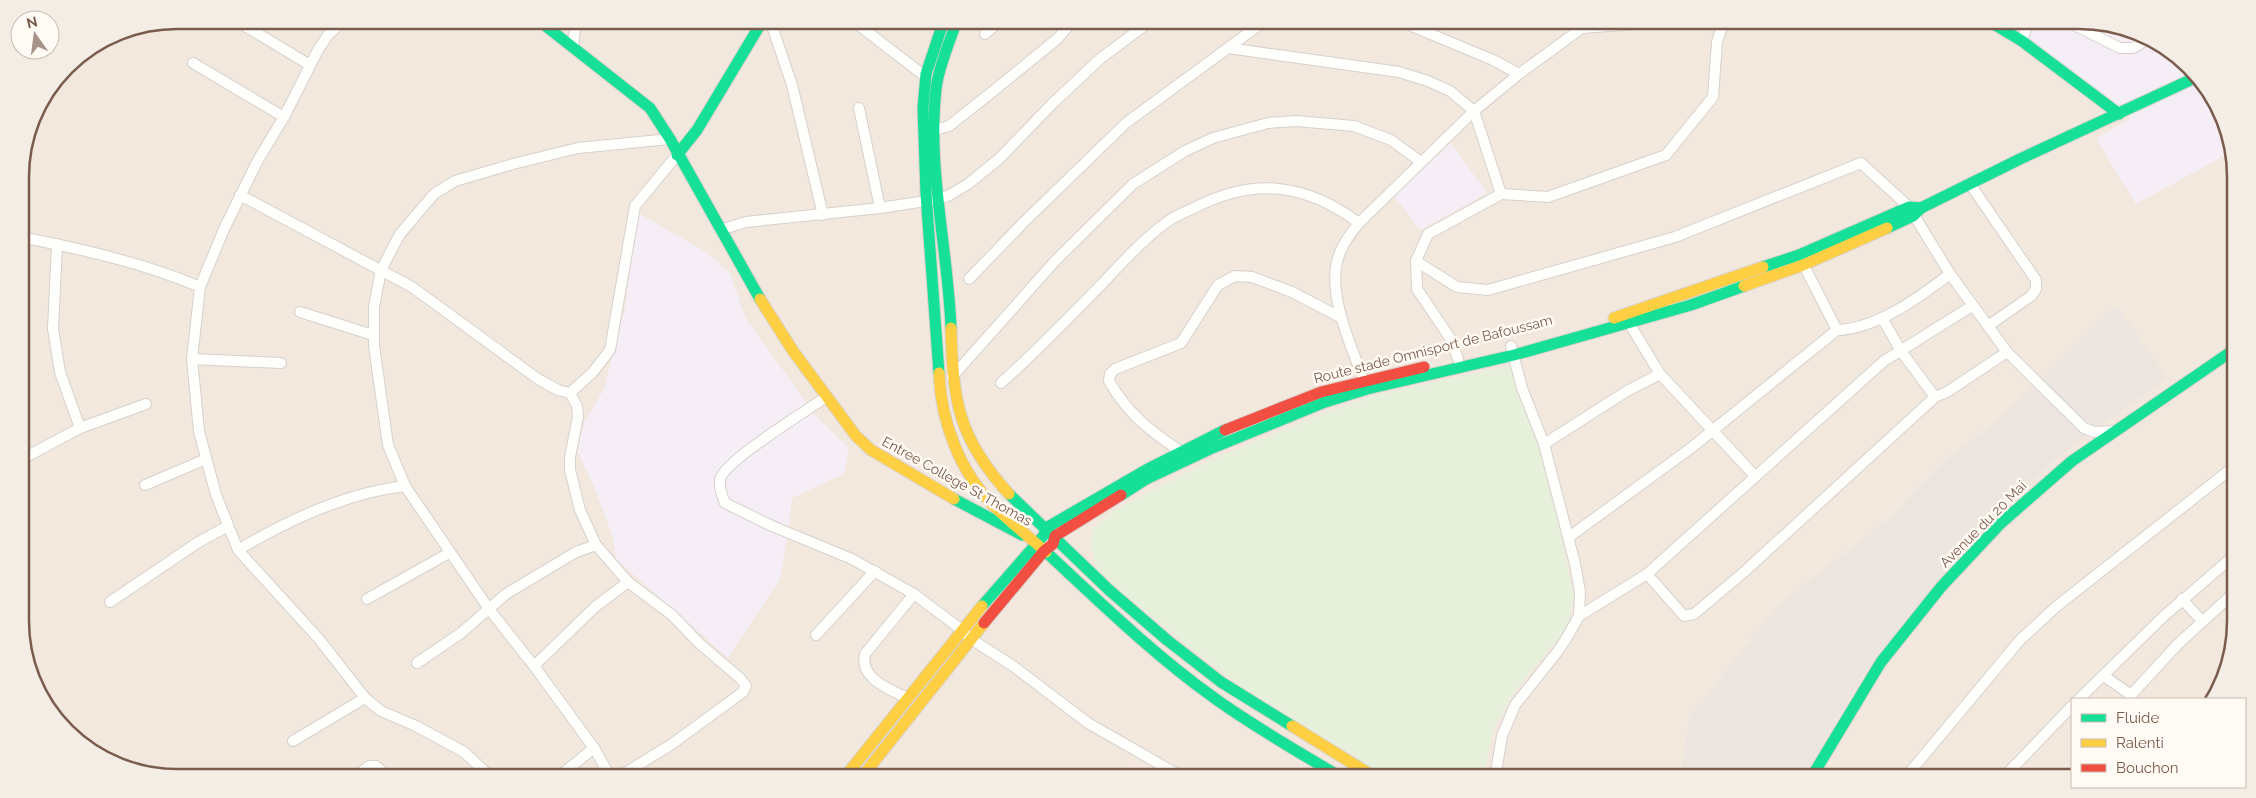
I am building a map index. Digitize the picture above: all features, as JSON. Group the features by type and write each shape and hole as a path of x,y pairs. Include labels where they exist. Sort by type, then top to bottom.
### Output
{"street":[{"path":"250,29 310,65"},
{"path":"334,29 328,35 310,65 284,117 240,196 200,287 192,359 199,431 206,459 238,550 319,639 365,698 381,711 416,726 464,752 480,769"},
{"name":"Entree College St Thomas","path":"550,29 640,98 650,108 670,139 677,155 768,312 826,397 856,436 871,450 976,512 1036,542"},
{"path":"573,47 575,29"},
{"path":"570,393 593,372 610,350 635,206 697,130 758,29"},
{"path":"773,29 792,85 823,215"},
{"path":"863,29 926,78"},
{"path":"941,29 929,62 923,92 926,201 936,316 938,378 946,422 956,451 993,505 1036,542 1129,629 1196,685 1250,723 1327,769"},
{"path":"954,29 936,88 935,130 938,197 950,311 952,377 965,431 975,450 987,470 1011,496 1055,536 1109,590 1167,640 1221,682 1361,769"},
{"path":"985,34 991,29"},
{"path":"935,130 949,126 1057,39 1066,29"},
{"path":"720,230 746,222 880,208 948,196 968,184 1000,158 1052,104 1101,58 1140,29"},
{"path":"969,279 1024,222 1126,123 1254,29"},
{"path":"1419,29 1493,60 1519,74"},
{"path":"1365,385 1340,317 1337,289 1338,256 1347,238 1359,223 1474,111 1519,74 1581,29"},
{"path":"1458,359 1450,338 1417,289 1416,261 1428,234 1501,194 1548,197 1607,178 1666,155 1713,97 1716,42 1721,29"},
{"path":"2002,29 2022,41 2119,114"},
{"path":"2022,41 2026,29"},
{"path":"2082,29 2120,48 2133,48 2142,43"},
{"path":"1228,48 1399,72 1428,81 1450,91 1474,111 1501,194"},
{"path":"193,63 284,117"},
{"name":"Route stade Omnisport de Bafoussam","path":"851,769 962,630 1044,535 1046,528 1142,471 1180,451 1272,410 1320,392 1365,385 1629,323 1689,299 1801,260 1914,210 2191,80"},
{"path":"859,108 880,208"},
{"path":"952,377 1056,260 1133,184 1179,154 1213,138 1268,123 1296,121 1354,126 1391,140 1421,162"},
{"path":"606,769 594,748 534,666 489,609 404,486 388,445 373,335 374,307 380,270 400,234 434,194 455,181 578,148 670,139"},
{"path":"1416,261 1457,287 1488,290 1675,237 1861,162 1914,210 1950,274 2007,352 2079,424 2089,431 2114,432"},
{"path":"1970,184 2036,280 2036,289 2032,296 1988,326"},
{"path":"1001,383 1031,357 1138,247 1168,221 1214,197 1251,188 1292,189 1317,197 1344,211 1359,223"},
{"path":"240,196 422,294 538,379 558,390 570,393 577,406 578,418 570,457 572,478 580,510 596,545 628,582 672,615 700,644 740,678 745,683 746,689 672,744 632,769"},
{"path":"29,239 157,271 200,287"},
{"path":"56,244 53,329 60,372 80,428"},
{"path":"1801,260 1837,330"},
{"path":"1569,537 1690,448 1817,348 1837,330 1882,318 1920,296 1950,274"},
{"path":"1180,451 1138,421 1125,406 1109,381 1110,374 1115,369 1181,343 1218,285 1235,276 1252,277 1292,292 1340,317"},
{"name":"Route stade Omnisport de Bafoussam","path":"868,769 971,639 1044,551 1052,544 1055,536 1146,479 1210,449 1365,385 1458,359 1512,350 1625,314 1689,299"},
{"path":"1496,769 1502,736 1515,705 1558,651 1579,616 1647,574 1884,361 1972,306"},
{"path":"300,312 373,335"},
{"path":"1882,318 1900,351 1936,397"},
{"path":"1629,323 1660,374 1755,476"},
{"path":"1512,350 1522,388 1544,444 1569,537 1580,592 1579,616"},
{"path":"1647,574 1684,616 1694,614 1936,397 1947,392 2007,352"},
{"name":"Avenue du 20 Mai","path":"1816,769 1881,662 1941,587 2001,523 2072,461 2227,354"},
{"path":"192,359 281,363"},
{"path":"1544,444 1627,391 1660,374"},
{"path":"826,397 754,446 725,469 720,479 721,493 725,503 772,526 852,559 914,594 971,639 1013,666 1088,723 1168,769"},
{"path":"29,455 80,428 146,404"},
{"path":"146,486 206,459"},
{"path":"1912,769 2020,640 2056,606 2227,472"},
{"path":"238,550 277,527 334,504 387,488 404,486"},
{"path":"110,602 198,542 228,526"},
{"path":"417,664 461,633 506,594 551,565 576,552 596,545"},
{"path":"367,599 449,553"},
{"path":"2080,698 2182,599 2227,562"},
{"path":"816,635 875,571"},
{"path":"534,666 595,607 628,582"},
{"path":"908,698 877,682 865,669 863,661 864,654 914,594"},
{"path":"2182,599 2202,621"},
{"path":"2104,676 2130,697 2167,655 2227,600"},
{"path":"293,740 365,698"},
{"path":"2012,769 2071,707"},
{"path":"568,769 594,748"},
{"path":"365,769 369,766 376,766 380,769"}],"shaded area":[{"path":"167,29 2089,29 2127,37 2148,46 2204,98 2216,120 2226,158 2226,640 2219,669 2205,698 2071,698 2071,769 167,769 129,761 111,754 79,732 54,703 44,687 37,669 29,631 29,167 32,148 40,120 54,95 72,72 87,59 111,44 139,34"},
{"path":"2010,29 2089,29 2127,37 2145,44 2177,66 2202,95 2216,120 2225,155 2136,204 2096,138 2130,119 2082,78"},
{"path":"1451,143 1487,193 1420,230 1394,196"},
{"path":"638,213 706,252 730,273 746,319 816,416 849,448 844,474 792,498 780,579 728,658 616,559 613,538 593,484 577,451 585,421 604,389 625,308"},
{"path":"2116,305 2167,378 2057,457 1970,544 1900,627 1863,675 1808,769 1681,769 1689,718 1776,607 1888,519 1952,454 1996,422"},
{"path":"1129,758 1147,769 1126,769"}],"green space":[{"path":"1514,365 1518,389 1538,444 1561,534 1574,598 1567,628 1514,692 1493,730 1485,769 1373,769 1247,691 1119,590 1097,569 1090,544 1094,528 1116,509 1210,461 1301,423 1373,396"}],"traffic: fast":[{"path":"549,29 650,108 670,139 760,299"},
{"path":"677,155 697,130 758,29"},
{"path":"939,373 926,194 923,108 926,74 941,29"},
{"path":"951,328 936,179 934,119 939,72 954,29"},
{"path":"2002,29 2022,41 2119,114"},
{"path":"1887,228 1913,216 1921,208 2020,159 2191,80"},
{"path":"1763,267 1799,255 1909,207 1921,208"},
{"path":"1121,495 1146,479 1210,449 1325,402 1367,389 1514,355 1691,305 1744,286"},
{"path":"1816,769 1881,662 1941,587 2001,523 2072,461 2227,354"},
{"path":"982,606 1044,535 1046,528 1146,470 1225,430"},
{"path":"1009,494 1109,590 1167,640 1221,682 1292,726"},
{"path":"954,499 1022,535"},
{"path":"1046,552 1127,627 1213,697 1244,719 1327,769"}],"traffic: slow":[{"path":"1744,286 1803,265 1887,228"},
{"path":"1614,318 1763,267"},
{"path":"760,299 793,351 856,436 871,450 954,499"},
{"path":"951,328 954,377 962,418 979,455 1009,494"},
{"path":"939,373 948,427 954,444 971,477 994,506 1046,552"},
{"path":"851,769 982,606"},
{"path":"868,769 984,623"},
{"path":"1292,726 1361,769"}],"traffic: jam":[{"path":"1225,430 1321,392 1424,367"},
{"path":"984,623 1044,551 1053,544 1055,536 1121,495"}]}
